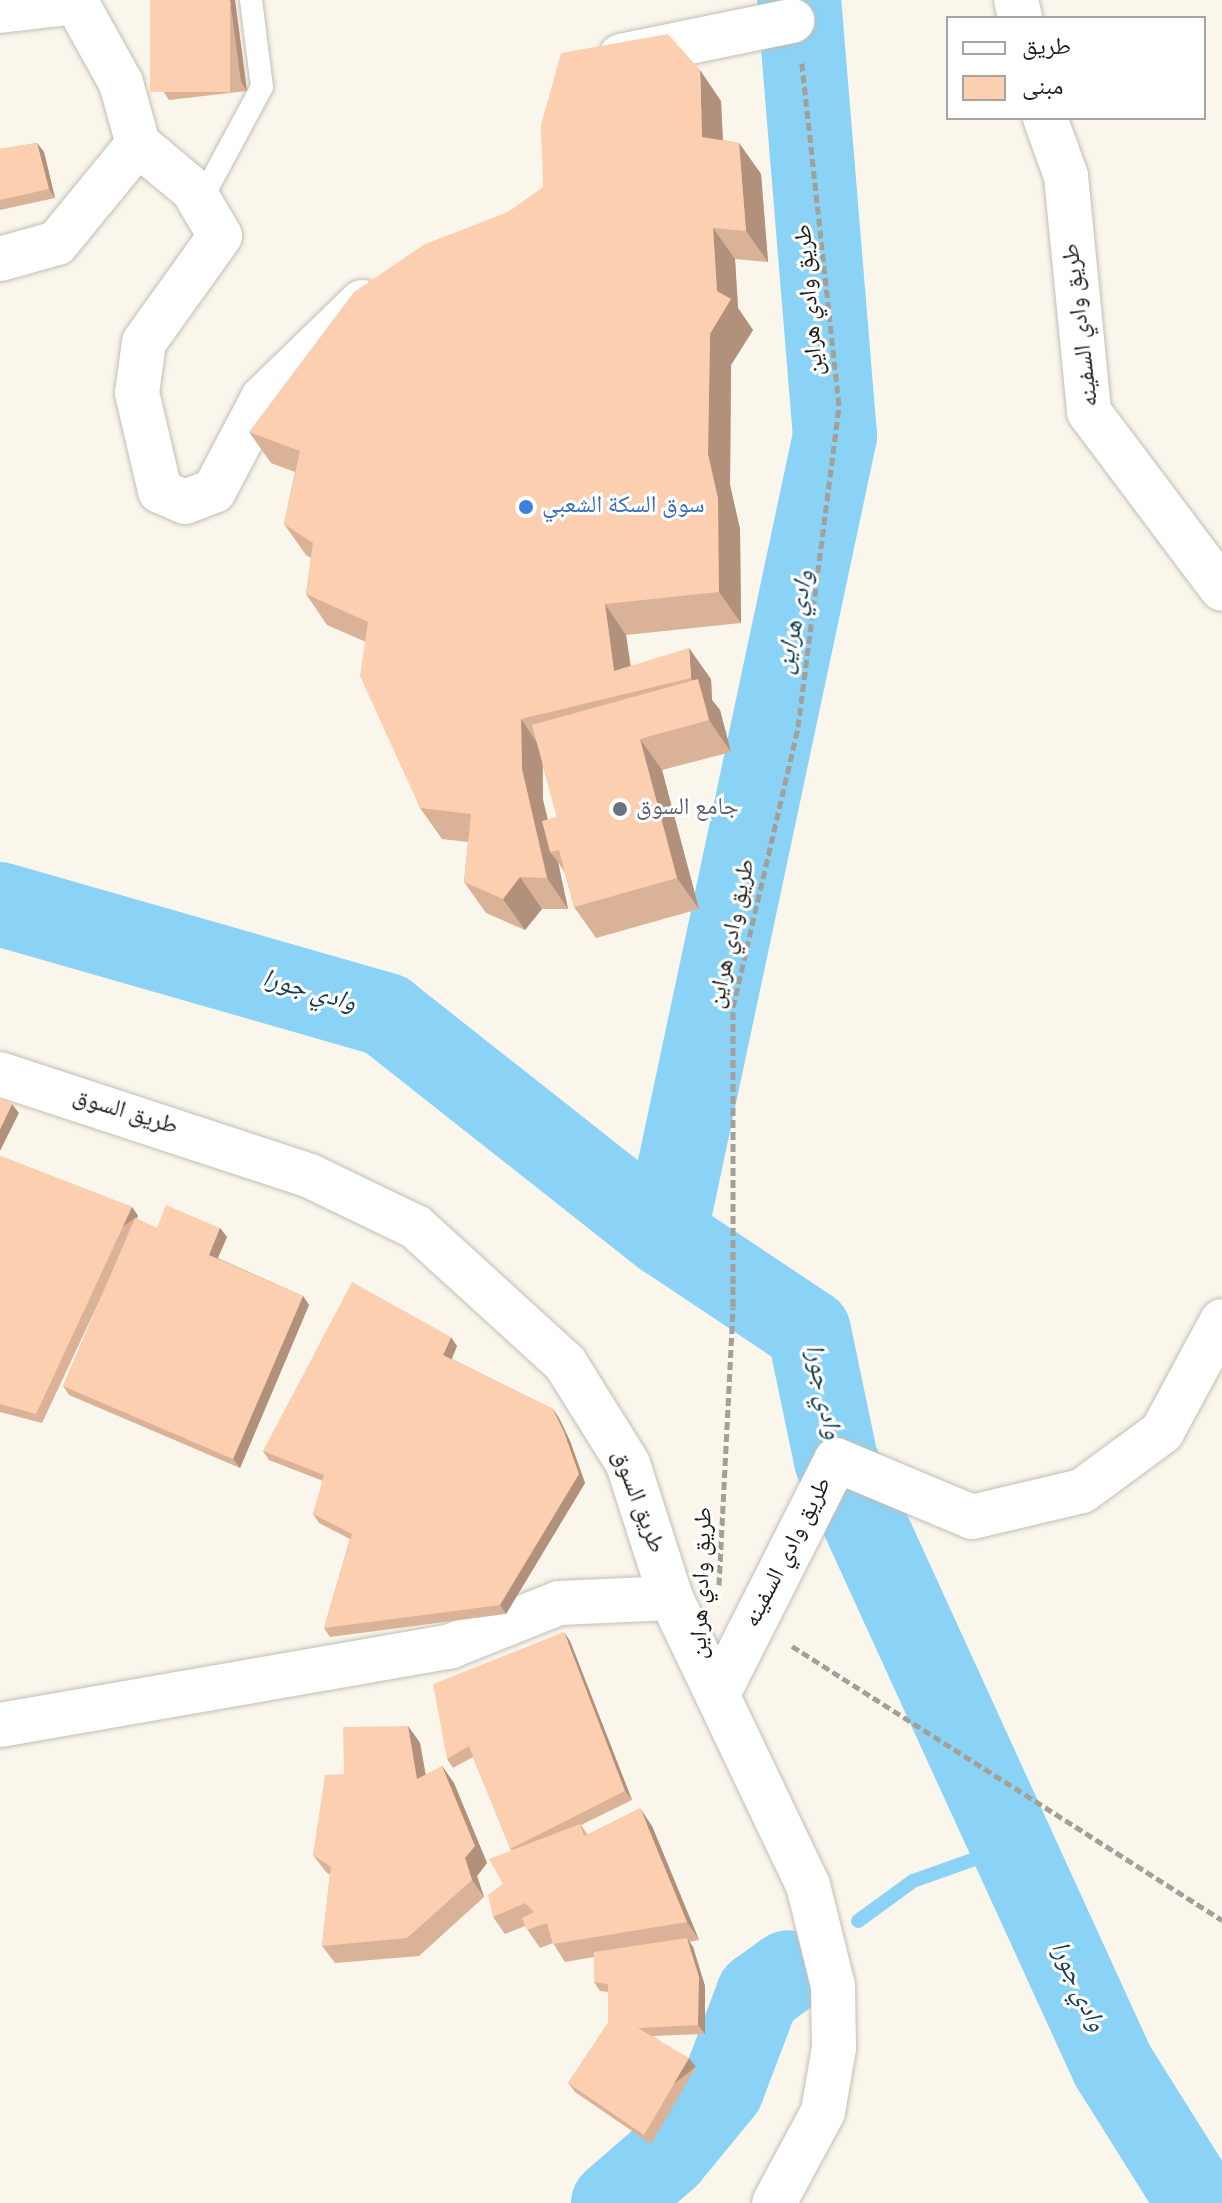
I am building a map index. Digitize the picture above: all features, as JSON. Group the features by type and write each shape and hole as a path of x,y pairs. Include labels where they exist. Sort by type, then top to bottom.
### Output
{"street":[{"path":"0,11 76,2 121,83 138,144 200,202 220,236 144,342 137,393 160,491 185,502 214,491 263,398 299,356 398,278"},
{"path":"576,64 792,21"},
{"name":"طريق وادي السفينه","path":"1046,120 1066,176 1089,412 1222,589"},
{"path":"0,259 57,243 138,144"},
{"name":"طريق السوق","path":"0,1074 310,1176 416,1227 565,1363 628,1464 671,1598 808,1885 833,1986 834,2048 823,2112 774,2203"},
{"name":"طريق وادي السفينه","path":"718,1694 836,1460 972,1517 1082,1491 1162,1432 1222,1321"},
{"path":"0,1725 451,1646 559,1603 671,1598"}],"lane":[{"path":"200,202 262,87 251,0"}],"path":[{"name":"طريق وادي هراين","path":"719,1589 733,1307 733,1007 798,727 839,405 811,107 792,21"},
{"path":"789,1644 1222,1920"}],"building":[{"path":"150,0 230,0 230,92 150,92"},
{"name":"سوق السكة الشعبي","path":"668,34 700,70 702,137 739,143 746,231 713,228 717,291 731,299 710,334 708,454 718,498 719,592 605,604 614,671 689,648 691,678 521,719 522,769 547,878 520,877 503,899 464,882 471,814 420,808 360,676 368,622 306,594 313,543 284,524 300,451 249,432 354,292 425,244 508,212 543,187 541,125 561,53"},
{"path":"37,143 49,189 0,200 0,149"},
{"name":"جامع السوق","path":"698,679 709,720 640,739 677,878 574,907 559,850 550,852 542,821 557,817 532,725"},
{"path":"0,1098 12,1104 0,1129"},
{"path":"0,1156 132,1207 36,1414 0,1404"},
{"path":"166,1205 220,1228 209,1255 303,1296 233,1459 63,1386 135,1218 157,1228"},
{"path":"352,1282 451,1337 443,1355 553,1409 564,1432 579,1474 500,1605 324,1628 352,1534 313,1514 324,1475 263,1451"},
{"path":"564,1632 625,1791 510,1849 469,1746 447,1759 433,1684"},
{"path":"408,1726 417,1779 442,1766 475,1846 465,1858 472,1880 407,1938 322,1946 331,1867 313,1855 325,1775 344,1774 343,1727"},
{"path":"640,1808 687,1922 553,1944 547,1923 527,1930 522,1918 534,1912 525,1903 493,1917 488,1895 503,1884 489,1859 580,1824 584,1836"},
{"path":"687,1938 699,1977 698,2025 638,2028 689,2058 644,2135 568,2083 608,2023 608,1984 594,1982 594,1952"}],"waterway":[{"name":"وادي هراين","path":"665,1235 835,436 799,0"},
{"name":"وادي جورا","path":"0,904 386,1015 665,1235 809,1331 836,1460 1113,2066 1199,2203"},
{"path":"858,1921 913,1881 1014,1845"},
{"path":"613,2203 667,2156 722,2089 758,1994 788,1972"}],"place":[{"name":"سوق السكة الشعبي","path":"526,507"},
{"name":"جامع السوق","path":"620,809"}]}
